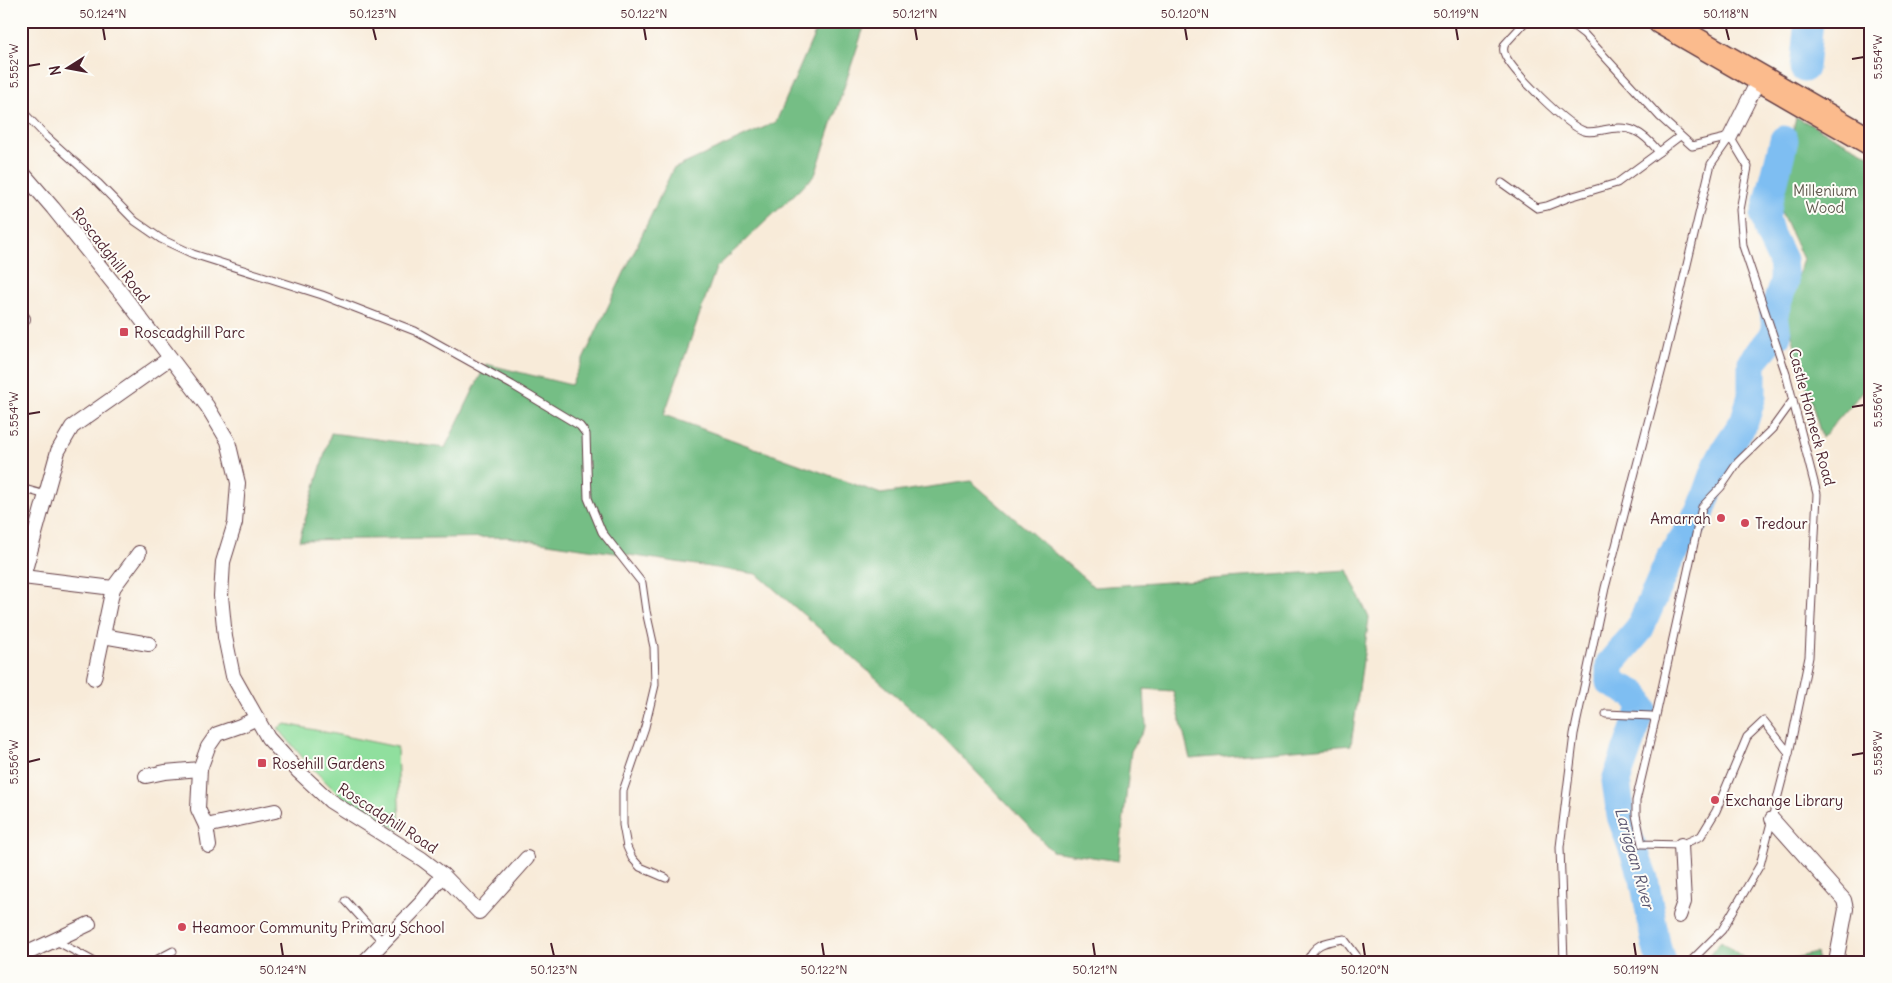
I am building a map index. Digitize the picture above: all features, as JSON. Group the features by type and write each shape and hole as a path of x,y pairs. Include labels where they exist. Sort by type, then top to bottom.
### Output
{"highway":[{"path":"1661,21 1871,142"}],"street":[{"path":"1730,137 1759,79"},
{"name":"Roscadghill Road","path":"21,171 53,208 207,406 228,441 238,483 235,522 223,562 221,596 225,637 233,676 268,738 299,772 330,801 422,858 479,912 528,858"},
{"path":"113,588 22,577 58,451 72,426 170,358"},
{"path":"94,678 113,588 139,553"},
{"path":"103,636 148,644"},
{"path":"209,846 206,826 198,809 200,770 208,747 217,734 257,718"},
{"path":"146,776 165,772 200,770"},
{"path":"206,826 275,811"},
{"path":"1772,819 1844,900 1846,909 1836,962"},
{"path":"1679,916 1684,902 1681,845"},
{"path":"364,962 382,941 422,902 442,875"},
{"path":"22,959 54,940 89,924"}],"lane":[{"path":"1526,21 1505,44 1504,54 1551,108 1586,132 1619,126 1634,130 1648,138 1659,152"},
{"path":"1567,21 1584,34 1660,117 1692,146 1730,137"},
{"path":"21,105 25,114 46,136 98,183 135,221 161,239 193,254 322,295 415,331 512,384 580,426 586,434 588,498 602,532 642,583 654,647 655,685 645,727 623,791 622,825 627,847 632,858 640,867 666,878"},
{"path":"1502,183 1537,208 1547,206 1617,182 1680,136"},
{"path":"1564,962 1560,846 1576,726 1605,588 1665,357 1711,164 1730,137"},
{"name":"Castle Horneck Road","path":"1690,962 1722,930 1760,866 1789,752 1809,657 1817,494 1786,374 1743,246 1740,210 1748,166 1730,137"},
{"path":"1789,752 1764,721 1747,737 1716,811 1701,836 1681,845 1642,844 1636,815 1636,801 1702,507 1721,487 1738,462 1772,429 1793,400"},
{"path":"21,488 46,495"},
{"path":"1606,714 1629,714 1654,718"},
{"path":"346,901 382,941"},
{"path":"1307,962 1315,947 1330,941 1344,939 1359,962"},
{"path":"54,940 95,962"},
{"path":"152,962 173,951"},
{"path":"1558,962 1564,953"}],"green space":[{"path":"820,21 866,21 815,175 716,268 664,415 881,494 971,481 1094,587 1347,570 1369,618 1351,745 1190,759 1173,691 1144,689 1146,726 1131,751 1119,861 1052,851 941,735 757,574 507,537 299,540 331,433 445,448 486,364 571,385 673,169 776,122"},
{"name":"Millenium Wood","path":"1796,117 1871,156 1871,382 1822,438 1786,315 1803,259 1777,203"},
{"path":"286,724 397,747 400,831 340,796 308,764 278,728"},
{"path":"1721,941 1749,962 1704,962"},
{"path":"1816,953 1818,962 1777,962"}],"waterway":[{"name":"Lariggan River","path":"1804,68 1809,21"},
{"name":"Lariggan River","path":"1777,335 1774,313 1784,282 1782,260 1770,235 1765,217 1784,140"},
{"name":"Lariggan River","path":"1661,962 1644,879 1621,816 1616,781 1642,708 1636,695 1610,682 1610,664 1639,630 1671,557 1700,514 1718,464 1744,422 1752,396 1752,362 1771,339"}],"place":[{"name":"Roscadghill Parc","path":"124,332"},
{"name":"Amarrah","path":"1721,518"},
{"name":"Tredour","path":"1745,523"},
{"name":"Rosehill Gardens","path":"262,763"},
{"name":"Exchange Library","path":"1715,800"},
{"name":"Heamoor Community Primary School","path":"182,927"}]}
